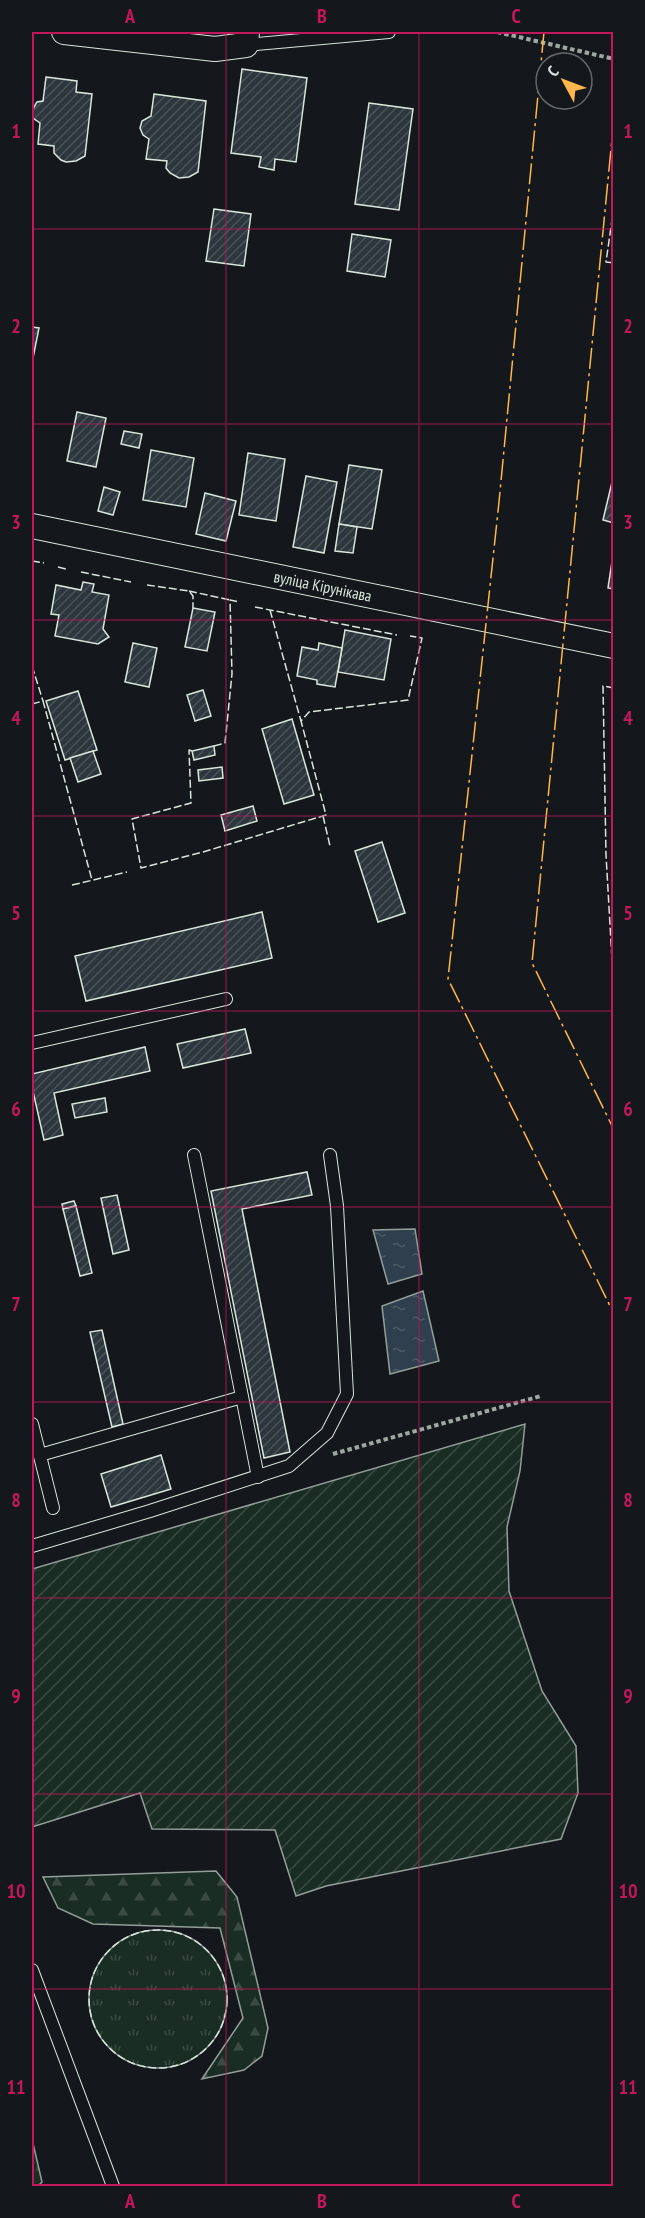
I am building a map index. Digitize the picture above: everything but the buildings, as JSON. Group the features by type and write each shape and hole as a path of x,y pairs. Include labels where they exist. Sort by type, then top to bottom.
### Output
{"street":[{"path":"64,32 215,49 246,38"},
{"name":"вуліца Кірунікава","path":"32,526 614,646"}],"lane":[{"path":"246,38 389,32"},
{"path":"32,1043 226,999"},
{"path":"194,1155 258,1477"},
{"path":"32,1546 289,1466 327,1433 347,1394 337,1206 330,1155"},
{"path":"40,1455 242,1397"},
{"path":"32,1424 53,1508"},
{"path":"32,1970 113,2187"}],"path":[{"path":"497,32 614,59"},
{"path":"289,1466 541,1396"}],"green space":[{"path":"525,1424 520,1471 507,1527 509,1591 542,1691 576,1746 578,1793 561,1839 326,1886 296,1896 275,1830 152,1829 140,1793 32,1827 32,1569"},
{"path":"216,1871 237,1897 268,2028 262,2056 244,2070 202,2079 243,2018 220,1928 93,1924 58,1908 43,1877"},
{"path":"158,1930 184,1936 207,1950 221,1973 227,1999 221,2025 207,2048 184,2062 158,2068 132,2062 109,2048 95,2025 89,1999 95,1973 109,1950 132,1936"},
{"path":"32,2139 42,2182 38,2186 32,2186"}],"water":[{"path":"415,1229 422,1274 388,1284 373,1230"},
{"path":"423,1291 439,1361 390,1374 382,1306"}],"fence":[{"path":"614,206 606,262 614,263"},
{"path":"32,561 44,563"},
{"path":"58,567 66,569"},
{"path":"81,572 131,582"},
{"path":"147,585 189,591 193,596 193,608"},
{"path":"189,591 230,600"},
{"path":"214,746 225,743 232,674 230,600 239,602"},
{"path":"255,607 397,635"},
{"path":"270,610 301,721"},
{"path":"192,751 189,750 191,803 132,819 141,868 326,815 301,721 309,712 408,700 422,638 410,636"},
{"path":"32,666 43,701"},
{"path":"614,688 603,686 606,855 614,994"},
{"path":"32,704 43,701 92,880"},
{"path":"323,816 330,846"},
{"path":"72,885 127,872"},
{"path":"158,1930 184,1936 207,1950 221,1973 227,1999 221,2025 207,2048 184,2062 158,2068 132,2062 109,2048 95,2025 89,1999 95,1973 109,1950 132,1936 158,1930"}],"power":[{"path":"544,32 499,502 448,979 614,1314"},
{"path":"614,118 532,963 614,1130"}]}
